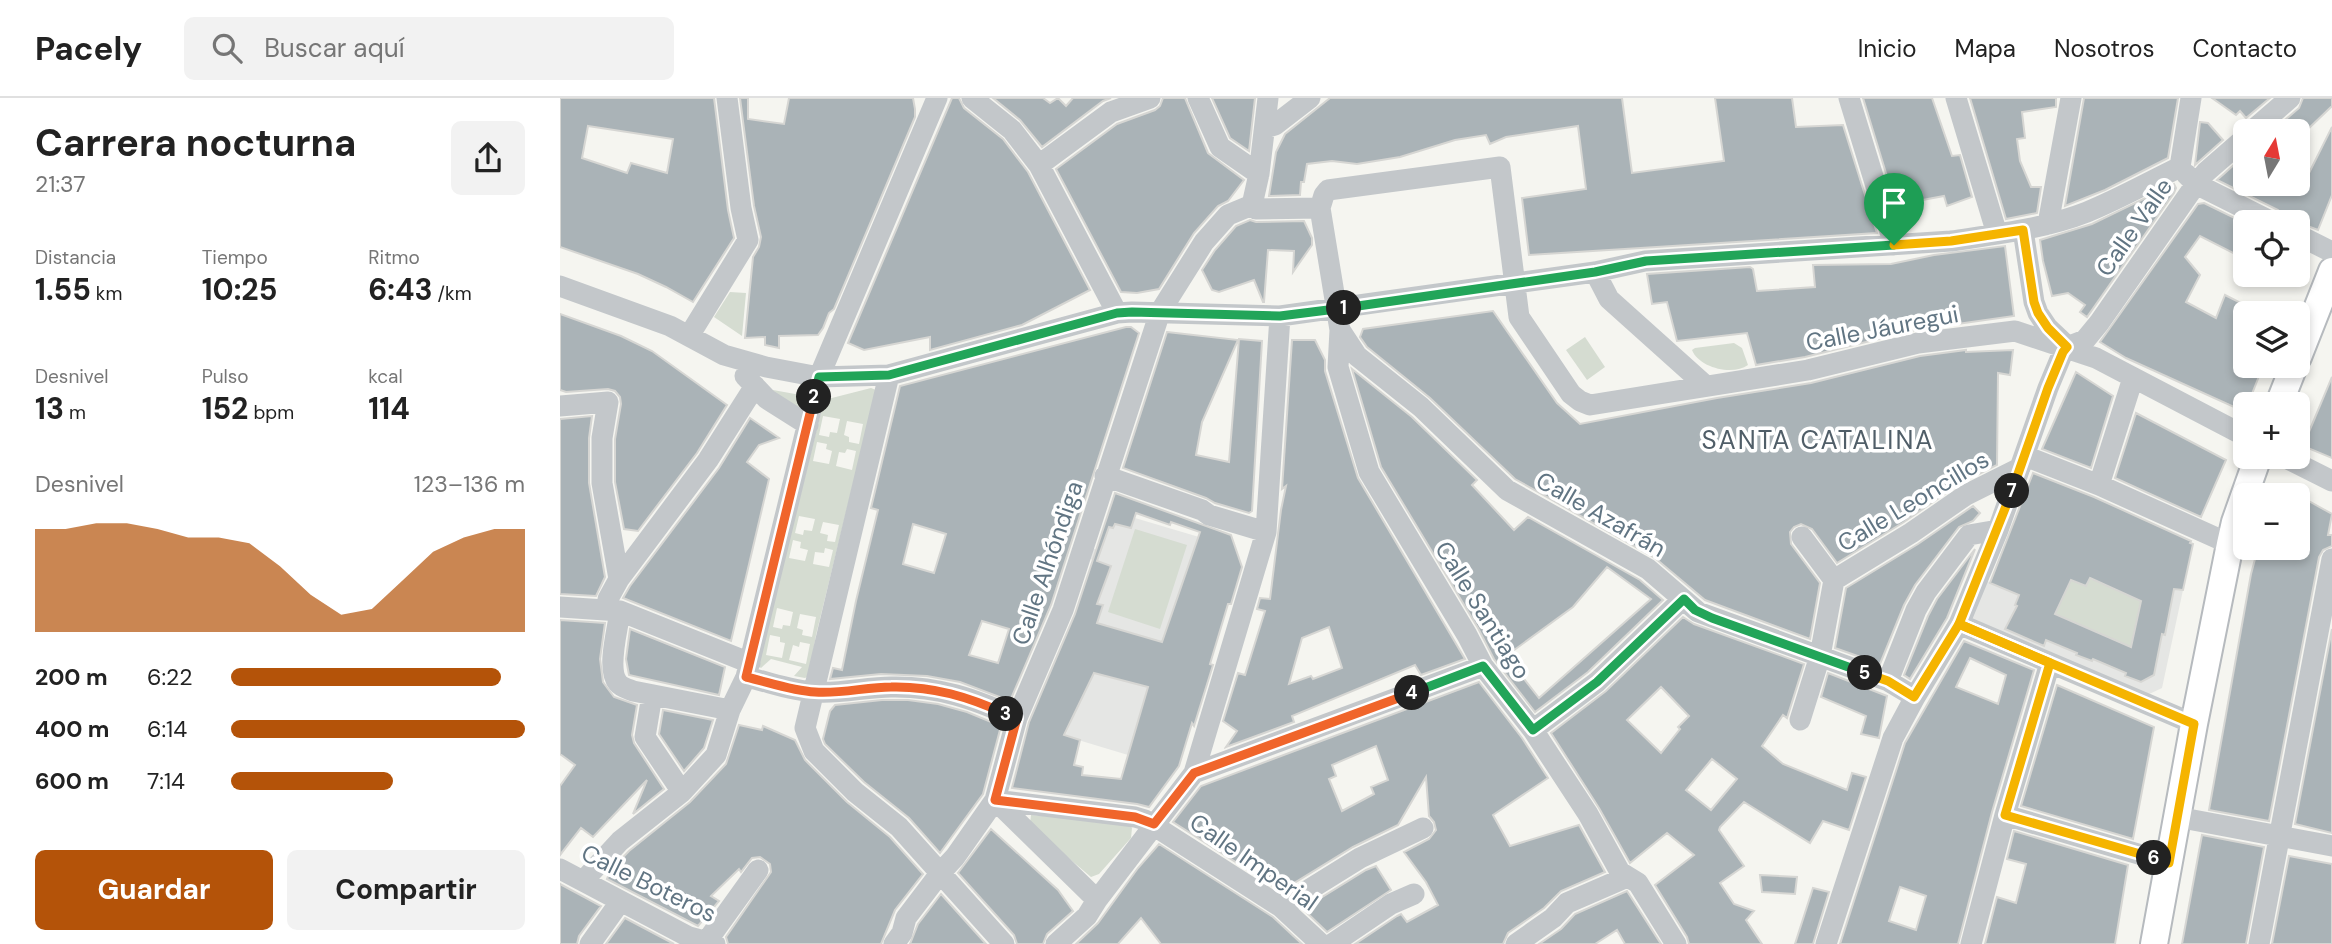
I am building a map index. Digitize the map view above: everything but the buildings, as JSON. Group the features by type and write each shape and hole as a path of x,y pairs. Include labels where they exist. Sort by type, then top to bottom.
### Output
{"main road":[{"path":"2310,327 2332,271"},
{"path":"2154,944 2230,544 2255,469"}],"street":[{"path":"690,336 748,240 741,208 727,98"},
{"path":"584,880 620,841 682,792 716,755 730,710 748,670 819,377 937,98"},
{"path":"972,98 1012,130 1039,165 1117,313"},
{"path":"1039,165 1111,112 1150,98"},
{"path":"1198,98 1220,148 1259,174"},
{"path":"1268,98 1259,174 1252,205 1256,209 1320,208 1328,190 1500,167 1515,283"},
{"path":"1265,128 1275,125 1310,98"},
{"path":"1849,98 1894,245"},
{"path":"1956,98 1997,234"},
{"path":"2048,224 2071,98"},
{"path":"2180,167 2191,98"},
{"path":"2266,119 2290,98"},
{"name":"Calle Valle","path":"2067,347 2085,340 2196,184 2233,148"},
{"path":"560,286 670,326 724,355 766,367 819,377 889,375 1117,313 1280,316 1595,272 1646,261 1951,241 2023,230 2087,212 2180,167"},
{"path":"2180,167 2196,184 2248,210"},
{"name":"Calle Alhóndiga","path":"894,944 902,933 906,918 955,858 995,800 1017,718 1063,610 1160,312 1203,242 1228,215 1252,205"},
{"name":"Calle Santiago","path":"1320,208 1340,330 1338,367 1369,472 1483,666 1533,730 1588,814 1620,872 1639,883 1676,944"},
{"path":"1826,944 1893,738 1914,697 1959,624 1998,530 2048,388 2067,347 2038,313 2023,230"},
{"path":"2310,242 2332,252"},
{"path":"1595,272 1609,299 1706,386"},
{"name":"Calle Jáuregui","path":"1515,283 1519,317 1571,394 1590,405 1808,370 1918,343 2015,331 2096,358 2233,430"},
{"path":"1056,944 1087,916 1194,773 1266,532 1280,316"},
{"name":"Calle Azafrán","path":"1340,330 1357,356 1421,407 1507,490 1648,569 1695,610 1888,681 1914,697"},
{"path":"724,355 767,398 808,425"},
{"path":"889,375 805,728 814,751 855,792 899,827 1004,944"},
{"path":"2099,485 2133,378"},
{"path":"730,710 633,691 619,685 612,664 614,610 608,599 708,460 755,386"},
{"path":"567,406 608,402 602,438 602,483 620,579"},
{"path":"2022,462 2099,485 2230,544"},
{"name":"Calle Leoncillos","path":"1834,580 2022,462"},
{"path":"2308,469 2332,481"},
{"path":"1105,476 1202,510 1209,515 1266,532"},
{"path":"1888,681 1916,610 1926,592 1969,534 1998,530"},
{"path":"1800,720 1820,656 1834,580 1802,537"},
{"path":"2259,944 2332,559"},
{"path":"1533,730 1597,682 1684,599"},
{"path":"560,607 614,610 748,670 812,692 832,693 891,687 935,689 972,699 1017,718"},
{"path":"1959,624 2194,724"},
{"path":"1971,944 2005,815 2050,663"},
{"path":"1194,773 1483,666"},
{"path":"652,695 645,737 682,792"},
{"path":"995,800 1097,900"},
{"name":"Calle Imperial","path":"995,800 1135,817 1154,824 1282,907 1321,944"},
{"path":"2005,815 2169,863"},
{"path":"2177,817 2332,846"},
{"path":"1282,907 1360,858 1423,828"},
{"name":"Calle Boteros","path":"560,869 689,937 711,942"},
{"path":"711,942 758,870"},
{"path":"1516,944 1553,918 1567,903 1627,877"},
{"path":"1332,944 1391,904 1414,894"},
{"path":"590,944 620,902"}],"shaded area":[{"path":"730,292 746,293 742,336 714,317"},
{"path":"1585,337 1605,367 1587,380 1566,350"},
{"path":"1734,343 1742,348 1748,365 1734,370 1709,366 1692,350 1695,348"},
{"path":"871,388 876,390 816,635 809,676 805,678 794,676 802,667 771,659 761,668 758,666 824,400","holes":["823,416 840,419 837,433 830,432 829,437 819,435","847,421 863,424 859,444 849,442 849,437 844,435","817,442 827,444 826,449 832,451 829,464 813,461","847,449 856,451 852,470 836,466 839,452 845,453","799,516 815,519 812,531 804,530 803,535 795,533","823,522 839,525 835,542 827,541 828,535 820,533","793,540 801,542 800,548 808,550 805,561 789,558","825,548 833,550 829,567 813,564 815,552 824,553","777,608 793,612 790,626 783,625 782,629 773,627","800,614 816,617 812,637 802,635 803,630 797,628","770,635 780,637 780,642 785,643 782,658 766,655","800,642 810,644 806,664 789,660 793,645 799,647"]},
{"path":"770,391 806,396 806,414"},
{"path":"1135,518 1199,537 1225,613 1179,766 1128,755 1065,736 1093,672 1090,644 1102,605 1097,604 1111,566 1087,558 1090,548 1100,550 1109,527 1113,528 1115,524 1130,528"},
{"path":"1135,529 1187,545 1160,629 1108,612"},
{"path":"2048,540 2183,590 2162,688 2145,696 1970,620 1987,581 2022,596"},
{"path":"2090,578 2141,601 2131,647 2055,614 2071,580 2086,586"},
{"path":"1031,815 1128,823 1132,828 1131,838 1099,874 1091,877 1032,827"}],"district":[{"name":"SANTA CATALINA","path":"1818,440"}],"route":[{"path":"1894,245 1646,261 1595,272 1280,316 1117,313 889,375 819,377 746,677 812,692 832,693 891,687 935,689 972,699 1017,718 995,800 1135,817 1154,824 1194,773 1483,666 1533,730 1597,682 1684,599 1695,610 1712,618 1888,681 1914,697 1959,624 2050,663 2005,815 2169,863 2194,724 1959,624 1998,530 2048,388 2067,347 2048,328 2038,313 2023,230 1951,241 1894,245"}]}
